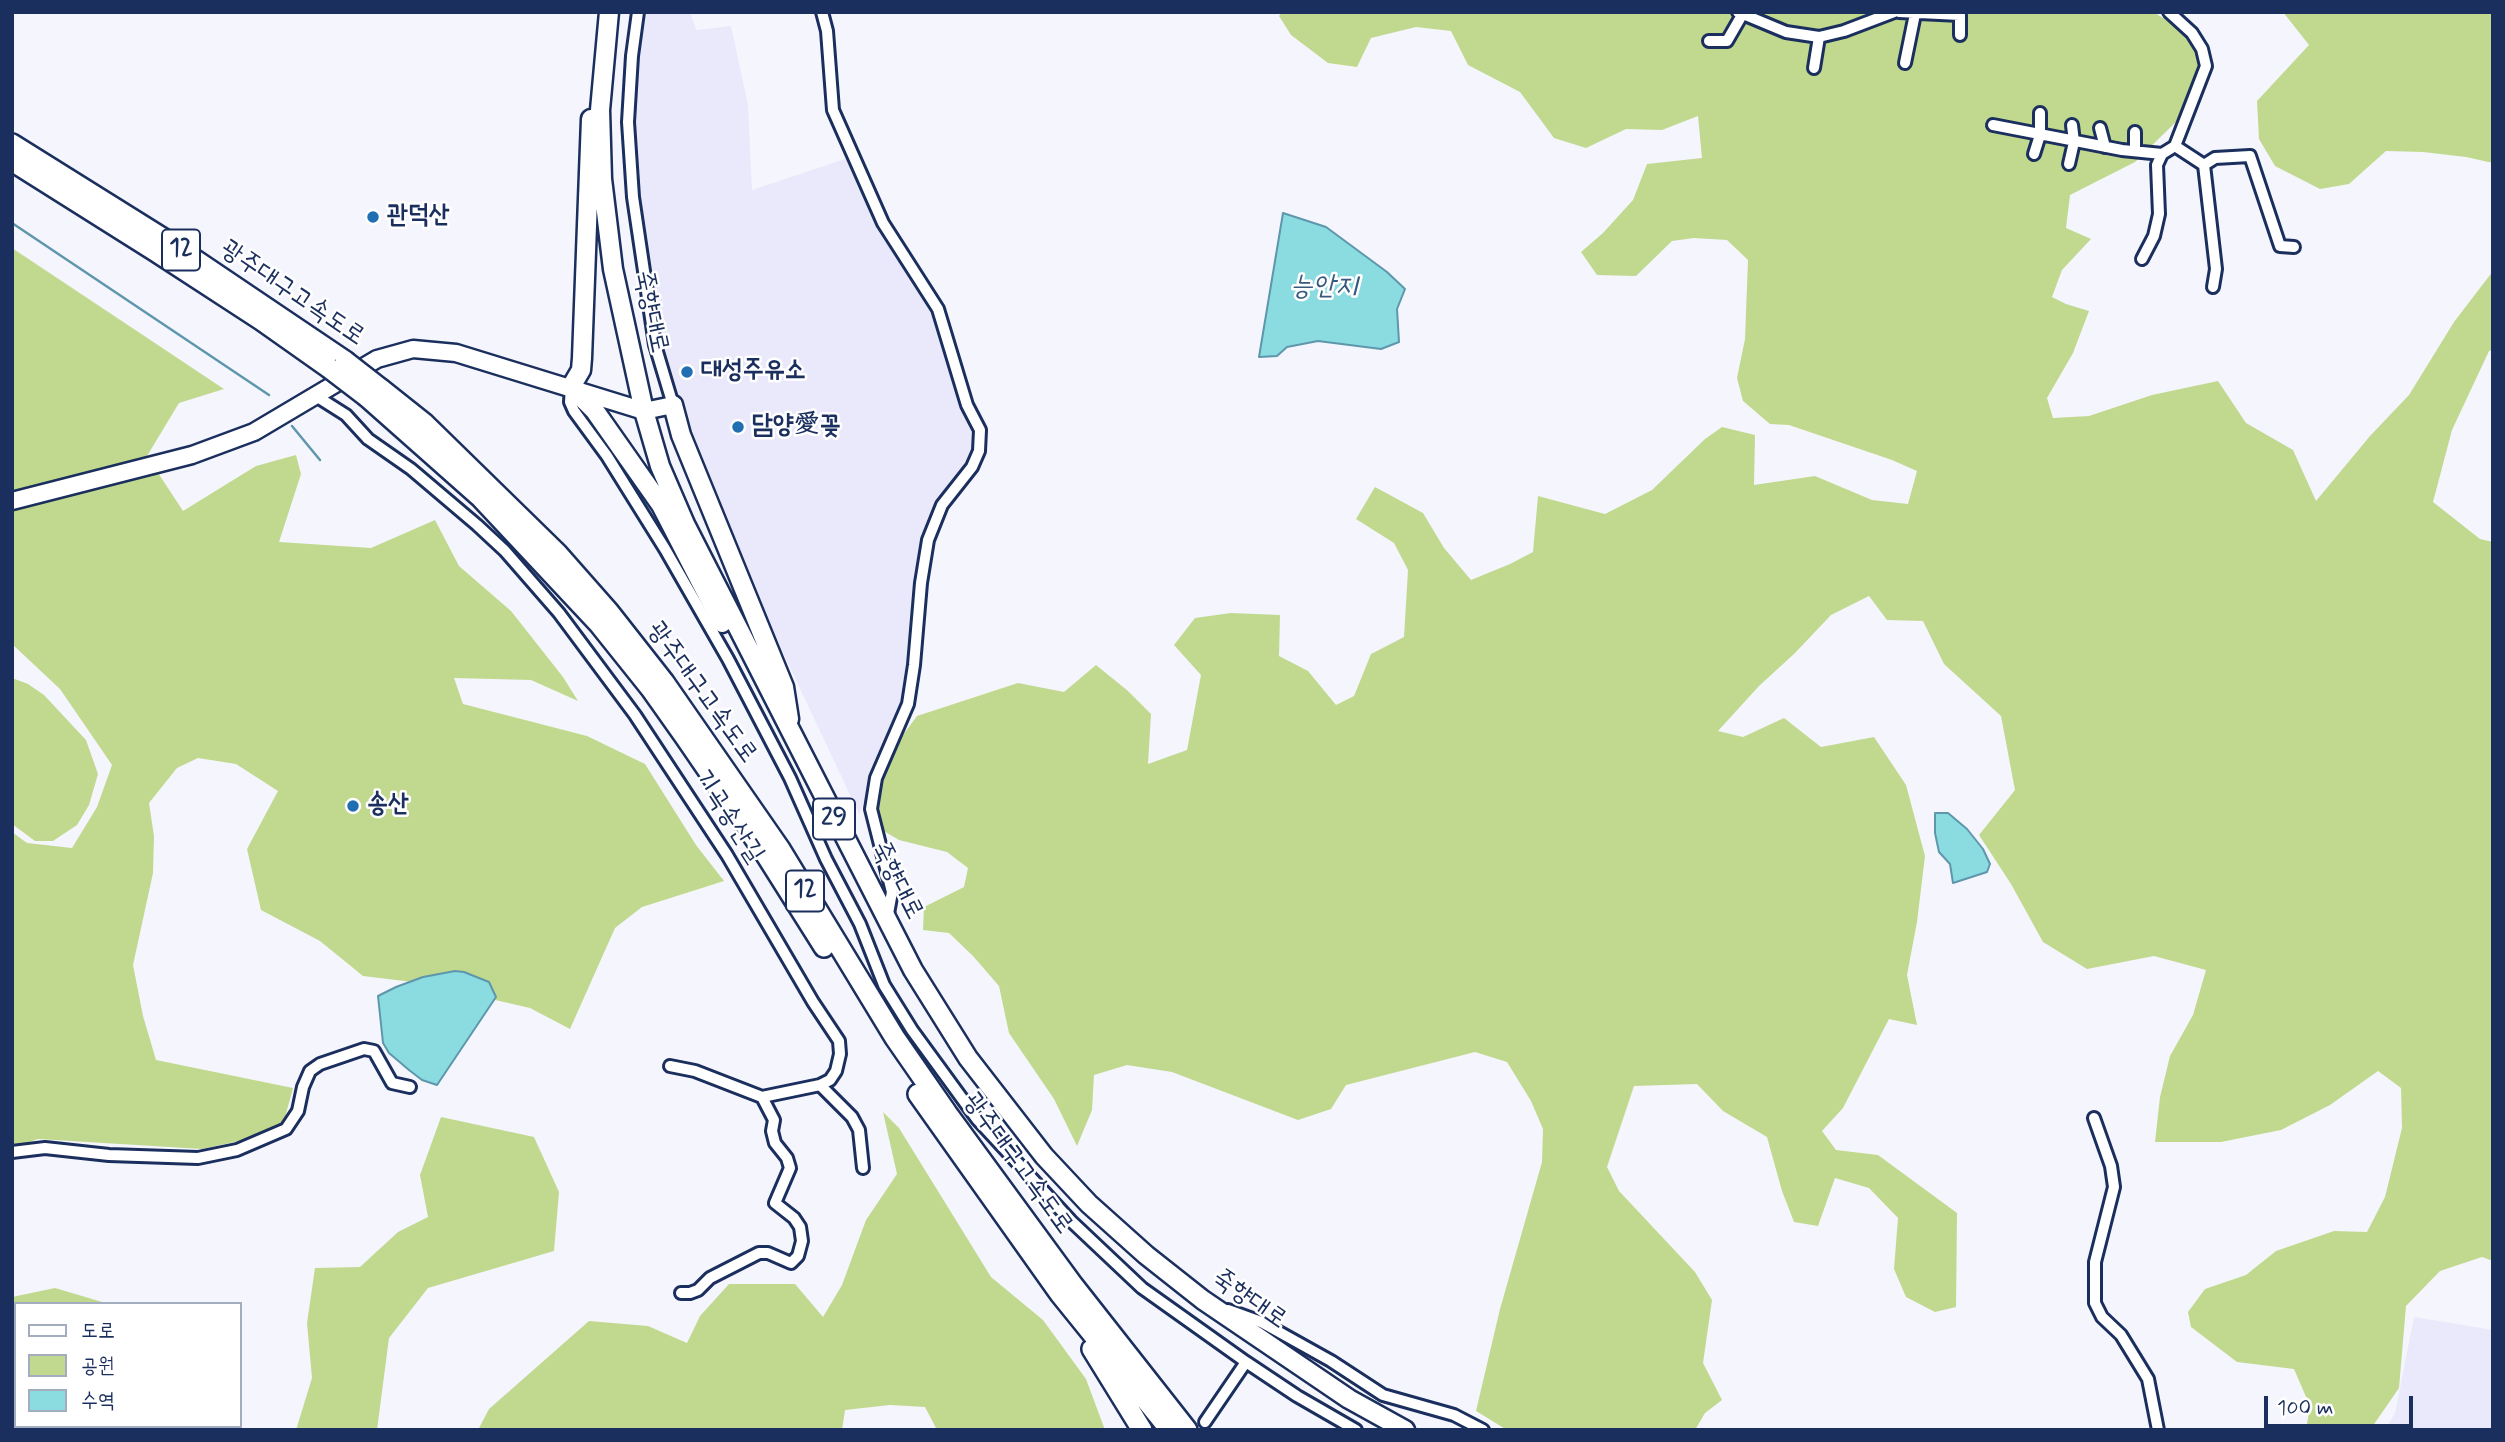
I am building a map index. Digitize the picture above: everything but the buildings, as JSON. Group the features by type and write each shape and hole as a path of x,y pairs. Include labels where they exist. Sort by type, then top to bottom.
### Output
{"highway":[{"name":"광주대구고속도로","path":"12,144 196,260 374,393 425,424 557,553 664,682 780,849 895,1038 947,1113 1073,1285 1196,1426"},
{"name":"광주대구고속도로","path":"12,161 337,365"},
{"name":"광주대구고속도로","path":"374,393 481,498 564,585 651,689 766,855 938,1124 1060,1294 1170,1430"},
{"path":"1060,1294 1142,1430"}],"main road":[{"name":"죽향대로","path":"609,12 600,110 603,191 613,270 644,411 660,466 685,524 913,970 968,1058 1044,1156 1089,1204 1146,1255 1203,1300 1349,1399 1405,1430"},
{"path":"603,64 592,105 588,147 581,370 571,387 595,411 651,490 720,619 752,657"},
{"path":"673,405 681,435 784,687 790,733"}],"street":[{"path":"12,501 192,456 254,432 377,359 413,349 456,353 644,411 673,405 655,345 633,197 628,122 638,12"},
{"path":"822,12 827,31 833,110 883,223 938,309 967,405 980,430 979,452 972,467 942,505 929,540 921,583 908,704 876,778 871,809 892,891 887,922"},
{"path":"1709,41 1727,41 1740,14 1786,32 1819,37 1844,31 1894,12"},
{"path":"1899,12 1960,15 1960,35"},
{"path":"2142,259 2154,236 2159,214 2157,165 2162,154 2175,146 2206,66 2202,49 2192,33 2169,12"},
{"path":"1905,63 1915,13"},
{"path":"1814,68 1819,37"},
{"path":"2034,154 2040,135 2040,113"},
{"path":"1993,125 2074,142 2162,154"},
{"path":"2069,164 2074,142 2073,125"},
{"path":"2100,128 2105,147"},
{"path":"2135,132 2135,151"},
{"path":"2175,146 2204,165"},
{"path":"2204,165 2215,158 2250,156 2280,246 2294,247"},
{"path":"2204,165 2216,270 2213,288"},
{"path":"571,387 570,402 573,411 607,456 728,659 790,778 826,859 860,924 884,985 912,1030 977,1119 1072,1221 1142,1288 1297,1396 1356,1430"},
{"name":"기곡송산길","path":"316,396 346,415 369,439 420,476 487,534 559,613 596,660 727,855 813,1002 839,1041 840,1054 836,1071 830,1080 820,1085"},
{"path":"12,1152 45,1148 109,1155 198,1158 237,1150 286,1129 298,1111 303,1087 310,1071 320,1064 364,1049 374,1051 392,1083 410,1087"},
{"path":"670,1066 695,1071 762,1097 820,1085 852,1117 859,1130 863,1168"},
{"path":"681,1293 698,1290 710,1278 759,1253 768,1253 791,1263 798,1255 802,1241 800,1227 775,1203 790,1168 787,1158 775,1143 772,1131 774,1119 762,1097"},
{"path":"2094,1118 2111,1166 2114,1187 2095,1262 2095,1303 2102,1317 2121,1335 2148,1379 2158,1430"},
{"path":"1203,1300 1261,1322 1331,1361 1383,1395 1454,1415 1483,1430"},
{"path":"1196,1426 1246,1362"}],"shaded area":[{"path":"643,12 690,12 696,30 731,26 748,105 752,190 848,158 875,222 934,309 964,412 976,431 975,450 969,466 924,540 906,704 859,814 733,546 687,441 661,346 636,194 633,122"},
{"path":"2414,1317 2493,1330 2493,1430 2385,1430 2395,1413"}],"green space":[{"path":"1282,12 2153,12 2187,32 2203,66 2182,116 2135,162 2070,195 2066,228 2091,239 2062,270 2052,297 2089,311 2073,353 2047,398 2053,418 2089,416 2152,395 2218,381 2246,423 2293,450 2316,501 2370,436 2409,395 2454,322 2493,271 2493,350 2489,351 2452,430 2433,502 2480,539 2493,542 2493,1261 2482,1257 2440,1271 2406,1306 2399,1388 2370,1430 2306,1430 2310,1406 2294,1369 2237,1362 2191,1327 2188,1312 2205,1289 2246,1275 2276,1251 2334,1231 2367,1232 2385,1197 2402,1128 2401,1088 2378,1071 2330,1105 2281,1130 2221,1142 2155,1142 2160,1097 2170,1056 2193,1015 2206,970 2154,956 2087,969 2043,942 2011,884 1979,835 2015,790 2001,716 1944,664 1923,621 1887,620 1869,596 1831,615 1718,731 1743,737 1784,718 1821,747 1874,737 1906,785 1925,856 1907,975 1917,1025 1889,1019 1843,1108 1822,1131 1836,1150 1878,1155 1957,1213 1956,1307 1935,1312 1906,1297 1894,1269 1898,1218 1869,1188 1835,1178 1818,1226 1794,1222 1767,1137 1723,1111 1697,1084 1634,1086 1607,1167 1619,1191 1695,1272 1712,1300 1703,1363 1722,1400 1705,1413 1695,1430 1507,1430 1476,1411 1500,1309 1542,1162 1543,1129 1531,1101 1507,1062 1475,1052 1346,1085 1331,1109 1298,1120 1172,1072 1127,1065 1094,1075 1092,1110 1077,1146 1054,1099 1009,1033 999,986 949,933 923,930 924,907 964,887 968,868 947,852 899,840 877,827 880,782 897,743 917,716 1018,683 1064,692 1096,665 1151,714 1148,764 1187,750 1201,675 1174,645 1195,618 1231,613 1280,615 1279,656 1308,671 1336,705 1354,696 1371,654 1404,637 1408,570 1394,543 1356,519 1375,487 1423,513 1444,548 1471,580 1533,552 1538,496 1605,514 1652,490 1705,439 1722,427 1755,435 1754,485 1815,476 1872,500 1908,504 1917,471 1789,425 1770,424 1743,401 1737,378 1745,339 1748,260 1727,240 1694,238 1672,241 1636,276 1597,275 1581,252 1603,233 1633,200 1647,164 1702,158 1698,116 1662,130 1626,129 1586,148 1554,138 1520,92 1468,65 1451,31 1416,27 1371,38 1357,67 1328,63 1291,35 1279,16"},
{"path":"2283,12 2493,12 2493,163 2423,152 2386,151 2349,184 2320,189 2275,166 2259,139 2257,101 2309,45"},
{"path":"12,248 224,389 179,403 147,456 183,511 256,466 296,455 301,474 279,542 371,548 435,520 459,566 511,611 563,677 578,701 531,680 454,678 463,704 587,736 645,764 696,845 724,881 642,907 615,928 570,1029 530,1008 421,983 363,976 320,941 261,910 247,849 278,791 236,764 198,758 177,768 149,803 154,836 153,873 133,965 143,1016 156,1060 293,1088 281,1132 202,1149 38,1139 12,1148 12,832 27,843 72,848 97,807 112,765 60,689 12,644"},
{"path":"12,678 28,684 44,695 86,740 98,774 89,805 77,825 53,841 35,841 12,824"},
{"path":"883,1112 899,1128 991,1277 1043,1320 1086,1379 1105,1430 937,1430 925,1407 890,1405 845,1410 842,1430 478,1430 489,1409 589,1321 648,1326 687,1343 700,1316 729,1284 795,1284 823,1317 842,1285 866,1220 897,1174"},
{"path":"441,1117 534,1137 559,1192 554,1251 428,1288 389,1338 377,1430 296,1430 312,1378 307,1323 315,1268 360,1267 398,1232 428,1217 420,1175"},
{"path":"55,1288 102,1302 14,1302 14,1428 159,1430 12,1430 12,1297"}],"water":[{"name":"능안지","path":"1283,213 1326,227 1387,272 1405,289 1397,309 1399,342 1381,349 1318,341 1287,347 1277,356 1259,357"},
{"path":"1935,813 1948,813 1967,829 1983,849 1990,864 1987,872 1953,883 1950,864 1939,852"},
{"path":"455,971 489,982 496,997 437,1085 422,1080 389,1053 383,1043 378,996 423,977"}],"waterway":[{"path":"12,223 269,395"},
{"path":"292,426 320,460"}],"place":[{"name":"관덕산","path":"373,217"},
{"name":"대성주유소","path":"687,372"},
{"name":"담양愛꽂","path":"738,427"},
{"name":"송산","path":"353,806"}]}
